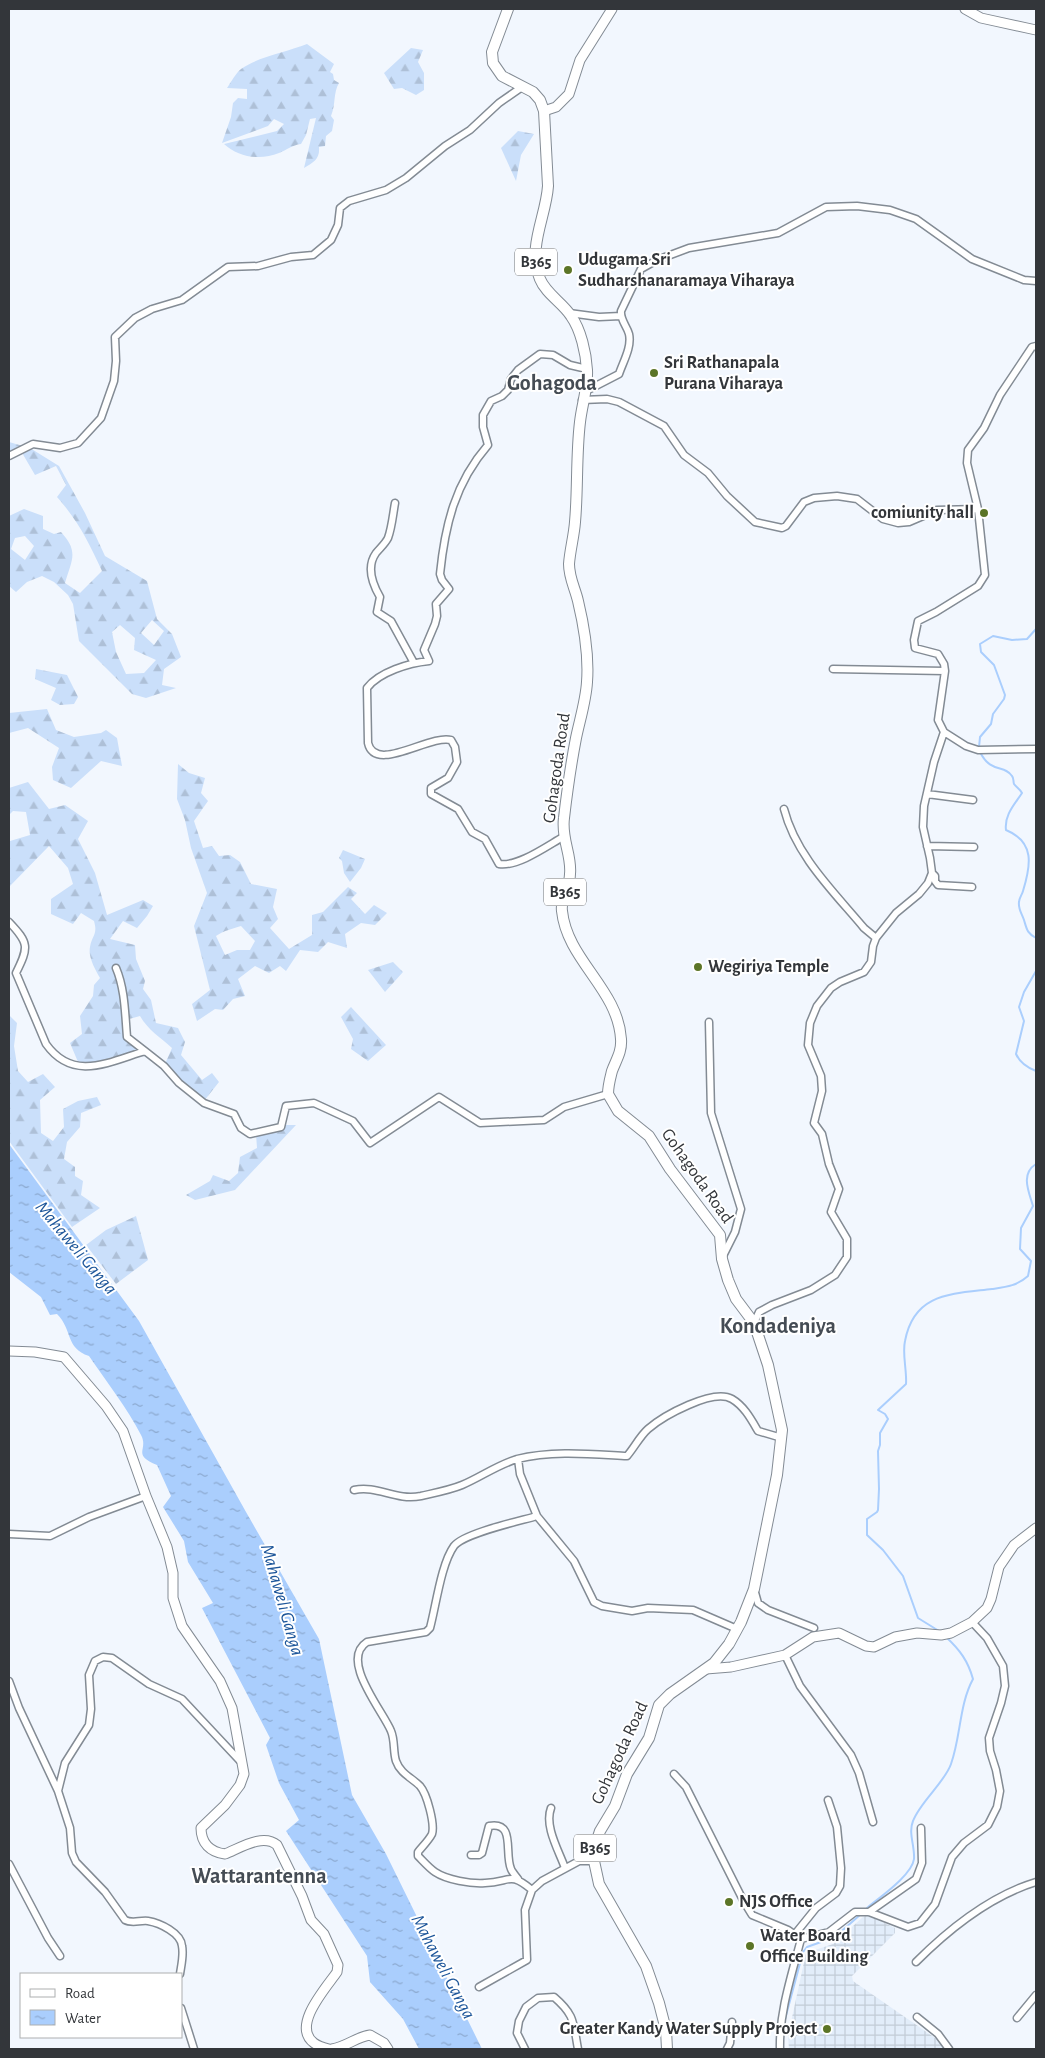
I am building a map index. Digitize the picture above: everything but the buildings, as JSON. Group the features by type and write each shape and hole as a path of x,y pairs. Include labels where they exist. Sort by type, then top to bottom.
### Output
{"main road":[{"path":"508,9 492,52 492,60 500,74 537,96 544,111"},
{"name":"B365","path":"544,111 548,186 537,237 537,267 542,283 569,313 578,330 587,369 584,395"},
{"name":"Gohagoda Road","path":"584,395 576,521 570,555 570,577 578,599 584,636 587,680 563,820 563,837 571,870 562,910 569,938 579,957 606,994 615,1013 620,1030 621,1047 611,1073 608,1094 618,1111 649,1136 670,1169 720,1235 722,1259 736,1299 754,1323 772,1379 782,1438 777,1475 754,1590 737,1629 725,1651 706,1669 674,1691 660,1705 654,1726 644,1749 627,1774 615,1806 600,1831 595,1846 594,1861 599,1884 646,1966 660,2003 666,2030 667,2049"}],"street":[{"path":"544,111 556,107 569,94 580,60 612,9"},
{"path":"965,9 981,18 1036,30"},
{"path":"9,456 33,444 60,448 78,443 101,418 110,390 116,361 115,337 135,318 152,309 182,300 228,268 258,266 291,257 313,255 331,240 338,225 340,208 348,201 386,190 406,178 445,146 470,130 500,103 522,87"},
{"path":"620,316 641,268 688,248 778,233 826,207 857,206 890,210 916,219 972,260 1024,280 1036,281"},
{"path":"569,313 598,317 620,316"},
{"path":"584,395 620,374 627,353 630,335 620,316"},
{"path":"1036,346 1032,347 1018,366 1000,395 984,428 968,450 967,463 978,509 985,575 978,586 918,621 914,640 914,648 938,654 944,664 943,696 938,720 944,732 966,746 978,750 1036,749"},
{"path":"563,837 526,858 505,865 499,864 485,839 472,832 458,809 431,794 431,788 448,778 458,762 455,746 451,740 437,739 405,751 384,755 374,754 369,749 367,688 371,683 414,663 429,661 424,650 435,624 437,616 436,604 449,589 440,574 444,536 459,490 476,458 488,444 482,427 483,415 491,401 502,396 508,390 511,379 518,370 540,354 552,355 570,365 587,369"},
{"path":"584,395 619,402 664,426 684,455 708,473 727,496 755,522 782,528 786,526 804,502 814,498 836,496 857,499 883,519 898,523 909,522 937,510 951,508 978,509"},
{"path":"395,503 389,535 386,542 374,555 371,566 373,585 380,597 377,612 391,621 414,663"},
{"path":"833,669 945,671"},
{"path":"944,732 934,762 924,806 923,827 932,873 938,885 972,887"},
{"path":"928,794 973,800"},
{"path":"784,809 788,826 802,851 854,915 876,938"},
{"path":"927,846 974,847"},
{"path":"754,1323 759,1312 825,1283 835,1275 847,1257 847,1239 831,1212 839,1189 828,1164 822,1134 814,1123 822,1091 820,1076 808,1045 810,1023 817,1006 831,988 864,972 871,962 876,938 896,913 918,894 928,882 932,873"},
{"path":"9,922 24,938 26,954 16,973 46,1044 52,1053 74,1066 95,1067 145,1051"},
{"path":"116,968 124,1001 127,1037 164,1066 179,1083 204,1103 234,1114 241,1128 250,1134 281,1127 286,1106 314,1103 353,1121 370,1143 440,1097 480,1123 544,1120 564,1107 608,1094"},
{"path":"709,1022 711,1113 741,1209 735,1232 722,1259"},
{"path":"9,1351 35,1352 64,1358 106,1406 123,1431 146,1496 167,1547 173,1574 173,1598 182,1626 220,1681 232,1708 240,1761 244,1774 240,1785 225,1805 201,1828 201,1836 210,1848 218,1853 225,1854 264,1839 272,1840 277,1845 302,1896 310,1920 324,1934 338,1965 337,1972 310,2011 306,2025 309,2037 315,2044 331,2049 345,2047 363,2036 370,2035 384,2043 388,2049"},
{"path":"354,1490 366,1488 400,1498 420,1496 461,1486 491,1470 518,1459 569,1453 627,1456 647,1430 672,1412 705,1398 730,1398 743,1408 758,1431 782,1438"},
{"path":"518,1459 520,1474 537,1516 574,1562 594,1602 602,1606 632,1611 648,1608 693,1610 737,1629"},
{"path":"9,1534 50,1536 89,1517 146,1496"},
{"path":"518,1879 508,1878 485,1883 453,1880 436,1873 418,1856 418,1852 431,1835 433,1829 427,1796 420,1786 405,1774 397,1762 391,1732 366,1690 358,1656 362,1645 367,1642 426,1632 430,1628 446,1562 454,1546 478,1533 537,1516"},
{"path":"706,1669 732,1667 785,1655 813,1637 839,1633 866,1646 874,1647 895,1637 917,1633 941,1635 951,1633 972,1622 987,1608 992,1599 998,1568 1014,1544 1036,1528"},
{"path":"754,1590 758,1603 768,1610 814,1628"},
{"path":"674,1774 686,1787 752,1915 788,1930 801,1939 829,1932 855,1912 869,1912 901,1926 908,1927 920,1923 935,1904 952,1857 964,1843 988,1825 997,1807 1000,1790 990,1751 989,1738 1005,1686 1002,1666 987,1638 972,1622"},
{"path":"785,1655 800,1686 851,1756 859,1773 873,1822"},
{"path":"58,1791 65,1763 89,1725 91,1709 89,1675 95,1662 103,1657 112,1658 149,1684 182,1699 240,1761"},
{"path":"9,1681 19,1708 58,1791 70,1828 72,1853 76,1862 105,1892 125,1920 129,1922 146,1920 159,1923 178,1936 182,1945 180,1973"},
{"path":"794,1934 816,1908 836,1893 840,1886 841,1868 837,1827 828,1800"},
{"path":"551,1808 549,1824 565,1868"},
{"path":"471,1855 482,1853 489,1826 503,1827 507,1833 510,1868 518,1879 532,1890"},
{"path":"869,1912 916,1879 922,1864 921,1828"},
{"path":"479,1987 527,1960 525,1910 532,1890 542,1880 565,1868 580,1861 594,1861"},
{"path":"9,1864 60,1956"},
{"path":"916,1962 961,1921 1003,1896 1036,1882"},
{"path":"780,2049 784,2009 801,1939"},
{"path":"1017,2018 1036,1995"},
{"path":"525,2049 517,2033 519,2021 526,2007 538,1998 554,1997 567,2008 572,2016 578,2049"},
{"path":"182,2011 194,2049"},
{"path":"917,2017 938,2034 949,2049"},
{"path":"727,2049 732,2022"}],"shaded area":[{"name":"Greater Kandy Water Supply Project","path":"868,1915 895,1928 895,1933 852,1976 853,1981 938,2040 945,2049 789,2049 788,2036 806,1953 833,1944 863,1917"}],"green space":[{"path":"307,44 334,64 330,72 333,74 334,80 339,83 331,116 334,120 332,131 326,136 325,146 319,147 316,160 304,168 316,118 310,119 306,135 301,144 272,155 257,157 243,155 224,144 277,131 284,124 274,119 268,126 222,143 231,117 233,103 238,98 247,99 247,89 227,88 237,73 265,57"},
{"path":"411,48 423,50 418,62 424,73 424,90 416,95 402,88 394,89 384,73"},
{"path":"518,131 534,134 521,155 516,181 501,148"},
{"path":"9,442 30,448 59,466 85,513 105,556 147,581 157,619 172,634 181,657 164,669 162,685 176,688 146,698 132,694 79,641 73,604 68,595 54,582 42,576 27,582 16,592 9,586 9,516 24,509 43,516 43,529 54,534 61,532 67,539 72,551 72,562 65,583 80,593 102,571 82,532 57,497 66,485 56,466 35,475 21,451 9,451","holes":["25,536 34,546 25,560 11,549 15,538","152,620 164,631 154,645 141,633","120,625 135,638 134,650 156,660 144,673 126,674 116,652 112,632"]},
{"path":"36,669 67,675 78,697 74,704 60,705 51,700 56,688 35,679"},
{"path":"47,709 56,730 74,737 101,733 106,730 117,738 122,766 101,761 71,788 53,780 52,767 59,748 28,728 9,733 9,713"},
{"path":"178,764 189,773 205,778 201,793 208,801 194,821 203,848 212,846 219,856 230,855 240,862 251,884 277,889 273,907 278,919 270,928 289,949 312,935 312,915 323,912 348,887 357,893 351,899 365,914 374,905 387,913 375,925 361,923 345,934 347,948 328,942 318,952 300,950 286,971 280,966 269,973 255,966 238,979 245,996 233,999 223,1010 215,1009 197,1021 192,1004 210,990 194,926 207,893 191,848 185,820 177,799","holes":["241,926 255,941 250,950 237,950 225,955 216,936"]},
{"path":"28,782 49,809 65,805 88,821 78,839 95,873 107,915 143,900 153,906 137,928 123,921 110,939 135,945 136,959 145,981 143,989 151,1000 156,1023 178,1028 185,1042 181,1055 202,1080 212,1073 219,1082 204,1101 165,1064 172,1048 150,1029 140,1016 122,1021 124,1039 137,1050 93,1063 78,1062 70,1043 82,1034 80,1016 93,996 94,985 100,978 90,955 95,926 94,921 81,913 73,924 51,914 51,899 73,884 68,868 49,846 9,887 10,841 30,835 26,812 13,811 9,815 9,788"},
{"path":"343,850 365,859 361,868 350,882 344,873 342,861 339,858"},
{"path":"393,962 403,972 385,992 368,970"},
{"path":"351,1007 386,1045 368,1061 351,1049 353,1039 341,1017"},
{"path":"9,1015 17,1023 14,1046 18,1071 28,1082 43,1074 55,1087 40,1100 41,1133 53,1141 64,1127 63,1109 78,1101 97,1097 101,1105 81,1113 80,1127 67,1142 64,1159 75,1167 75,1176 83,1181 81,1195 100,1208 72,1227 9,1141"},
{"path":"284,1125 296,1125 235,1190 195,1200 186,1195 210,1181 213,1175 229,1181 238,1173 240,1157 257,1148 256,1134 282,1130"},
{"path":"136,1216 148,1260 116,1284 86,1245 106,1230"}],"water":[{"name":"Mahaweli Ganga","path":"9,1144 139,1321 319,1639 352,1795 386,1854 482,2049 419,2049 403,2019 370,1982 367,1956 286,1831 299,1820 279,1783 266,1745 270,1738 202,1608 213,1603 188,1562 184,1541 163,1507 171,1496 157,1465 143,1455 143,1440 130,1415 89,1356 81,1353 76,1348 62,1320 57,1314 50,1315 41,1297 9,1272"}],"waterway":[{"path":"979,747 980,737 991,724 993,714 1005,695 994,665 981,652 980,644 993,636 1012,640 1027,639 1036,629"},
{"path":"980,752 984,759 993,766 1009,772 1014,784 1022,793 1008,815 1006,830 1022,841 1028,855 1028,872 1019,899 1019,905 1028,931 1036,938"},
{"path":"1036,971 1024,992 1019,1007 1024,1021 1016,1054 1024,1065 1036,1071"},
{"path":"939,1631 918,1618 903,1576 883,1550 867,1535 867,1519 878,1510 878,1451 880,1433 888,1419 885,1414 878,1410 906,1384 905,1341 910,1325 917,1313 936,1299 962,1292 1011,1285 1020,1282 1028,1276 1031,1261 1020,1249 1021,1228 1033,1206 1027,1178 1031,1168 1036,1164"},
{"path":"867,1908 908,1872 914,1859 911,1830 913,1821 951,1764 965,1699 973,1679 963,1656 946,1637"},
{"path":"784,2023 803,1952 807,1947 835,1937 861,1914"}],"place":[{"name":"Udugama Sri Sudharshanaramaya Viharaya","path":"568,270"},
{"name":"Sri Rathanapala Purana Viharaya","path":"654,373"},
{"name":"comiunity hall","path":"984,513"},
{"name":"Wegiriya Temple","path":"698,967"},
{"name":"NJS Office","path":"729,1902"},
{"name":"Water Board Office Building","path":"750,1946"},
{"name":"Greater Kandy Water Supply Project","path":"827,2029"}],"district":[{"name":"Gohagoda","path":"552,383"},
{"name":"Kondadeniya","path":"778,1326"},
{"name":"Wattarantenna","path":"259,1876"}]}
